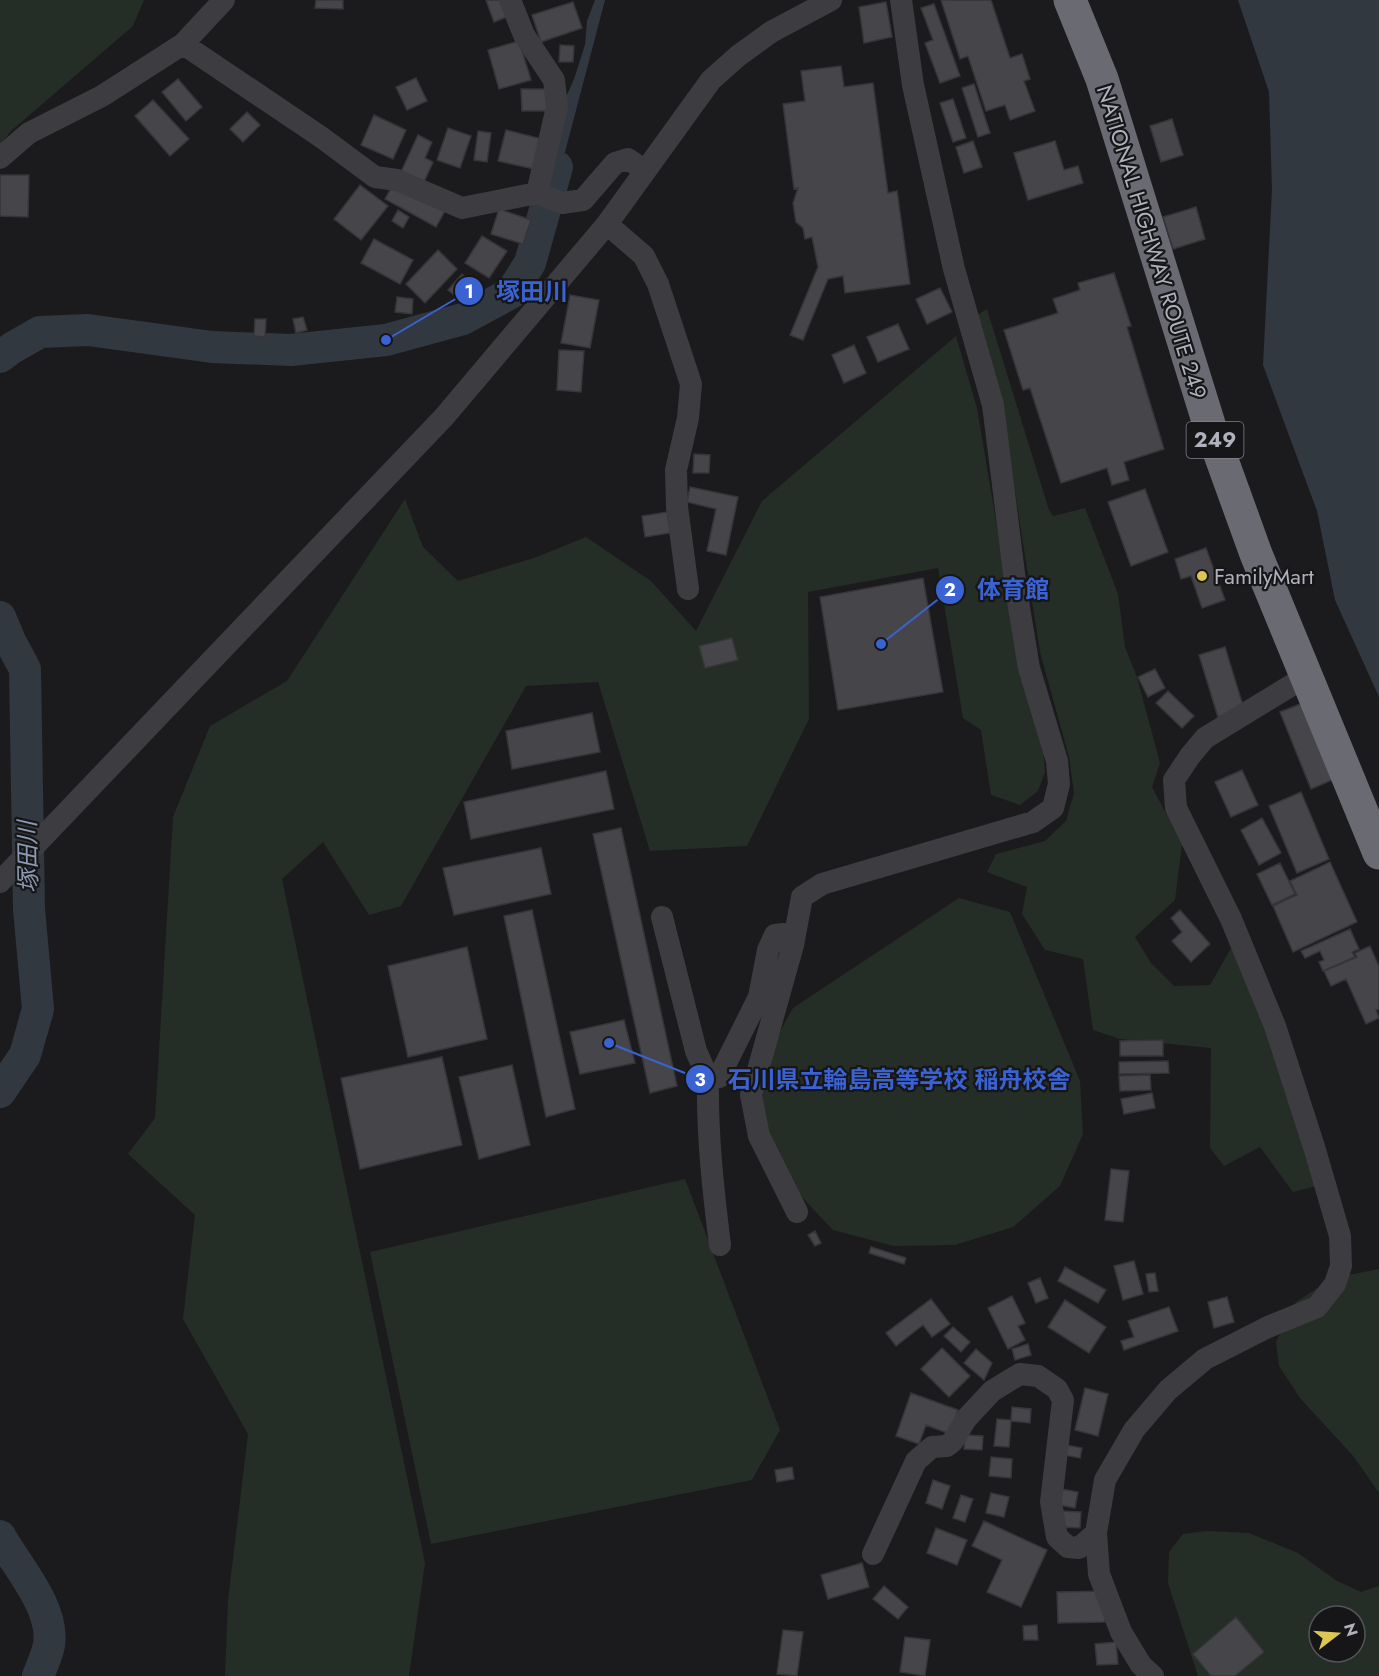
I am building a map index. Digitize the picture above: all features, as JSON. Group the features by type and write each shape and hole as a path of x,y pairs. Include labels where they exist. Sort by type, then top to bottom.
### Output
{"highway":[{"name":"NATIONAL HIGHWAY ROUTE 249","path":"1070,0 1102,79 1209,424 1256,554 1379,853"}],"street":[{"path":"0,158 29,133 102,96 183,44 224,0"},
{"path":"510,0 524,35 554,80 557,107 547,197"},
{"path":"3,879 444,417 607,224 644,170 711,81 738,56 802,7 831,0"},
{"path":"797,1212 759,1136 751,1095 793,945 802,897 822,884 1033,822 1053,808 1059,784 1057,761 1029,668 1016,589 993,405 954,269 913,85 901,0"},
{"path":"183,44 321,137 375,177 397,180 462,208 547,197 583,200 615,163 628,159 644,170"},
{"path":"607,224 644,256 658,284 691,384 688,418 676,470 677,507 688,589"},
{"path":"1152,1676 1141,1665 1121,1632 1099,1574 1096,1533 1105,1480 1134,1430 1168,1390 1205,1359 1268,1327 1317,1307 1335,1284 1341,1266 1340,1236 1316,1150 1275,1026 1232,919 1176,808 1174,780 1205,738 1305,677"},
{"path":"662,917 696,1051 708,1078 710,1150 720,1245"},
{"path":"708,1078 719,1077 759,997 768,950 775,936 784,934 793,945"},
{"path":"873,1554 916,1461 932,1447 947,1446 953,1441 966,1419 992,1391 1020,1374 1038,1376 1058,1389 1062,1400 1051,1502 1057,1537 1068,1547 1078,1548 1096,1533"}],"shaded area":[{"path":"0,0 144,0 133,26 11,131 0,145"},
{"path":"595,0 605,0 554,194 545,191 563,104 585,45 587,21"},
{"path":"1238,0 1379,0 1379,697 1335,600 1317,511 1263,365 1272,190 1269,92"},
{"path":"987,309 1049,510 1053,516 1085,508 1118,594 1125,647 1137,677 1160,763 1152,787 1182,844 1175,900 1135,937 1151,963 1174,986 1210,985 1231,948 1265,1018 1317,1186 1293,1192 1260,1147 1224,1166 1210,1148 1211,1048 1120,1039 1093,1030 1083,959 1045,950 1022,914 1027,887 987,872 996,854 1045,841 1066,821 1074,793 1069,757 1040,652 1000,395 977,315"},
{"path":"956,336 977,408 1022,675 1043,745 1045,772 1038,791 1020,805 991,795 981,730 963,718 938,568 808,592 809,719 747,846 650,851 598,682 526,686 401,906 369,915 323,842 282,879 425,1563 409,1676 225,1676 228,1600 248,1434 183,1319 195,1215 128,1154 155,1118 173,817 210,726 287,681 405,499 423,547 458,581 534,558 586,537 651,581 696,631 762,501"},
{"path":"959,898 1010,912 1080,1081 1083,1134 1060,1186 1013,1227 955,1245 894,1246 833,1230 795,1190 763,1126 763,1062 793,1008"},
{"path":"685,1179 780,1430 752,1480 431,1544 370,1252"},
{"path":"1379,1269 1379,1493 1354,1457 1300,1398 1279,1366 1276,1342 1296,1302 1333,1278"},
{"path":"1207,1531 1249,1533 1298,1553 1337,1581 1361,1592 1379,1586 1379,1676 1198,1676 1168,1583 1169,1552 1183,1534"}],"building":[{"path":"316,0 343,0 343,9 315,8"},
{"path":"486,0 502,0 509,16 494,22"},
{"path":"941,0 991,0 1010,58 1022,54 1030,79 1024,81 1035,111 1010,120 1005,105 986,111 968,56 960,59"},
{"path":"573,2 582,28 541,42 532,15"},
{"path":"886,2 892,37 864,43 859,7"},
{"path":"934,4 960,76 940,83 925,43 933,40 921,8"},
{"path":"519,41 531,80 499,89 488,50"},
{"path":"560,45 574,46 573,62 559,62"},
{"path":"841,66 844,87 873,83 888,193 897,191 910,284 845,293 843,276 828,279 803,340 790,335 818,267 812,237 805,239 803,228 796,222 793,203 798,188 794,189 783,104 805,101 801,71"},
{"path":"416,78 427,101 407,110 396,87"},
{"path":"178,79 202,107 186,121 162,92"},
{"path":"974,84 990,133 978,137 962,88"},
{"path":"521,89 551,89 552,111 522,111"},
{"path":"953,99 966,138 953,142 940,103"},
{"path":"153,100 189,139 170,156 135,116"},
{"path":"247,112 260,125 243,142 230,129"},
{"path":"374,115 406,130 393,159 361,145"},
{"path":"1172,119 1183,155 1161,162 1150,126"},
{"path":"448,128 471,136 460,168 437,160"},
{"path":"506,130 546,140 539,170 498,161"},
{"path":"478,131 491,133 487,162 474,160"},
{"path":"418,135 432,142 425,158 433,162 423,184 400,174"},
{"path":"973,141 982,167 964,173 956,147"},
{"path":"1055,141 1064,170 1078,166 1083,183 1028,200 1014,153"},
{"path":"0,175 29,175 28,217 0,216"},
{"path":"395,181 446,209 436,227 385,199"},
{"path":"360,185 388,206 361,240 334,219"},
{"path":"1196,207 1205,239 1173,249 1163,217"},
{"path":"499,209 531,220 523,244 491,234"},
{"path":"398,210 409,217 403,228 392,221"},
{"path":"482,236 507,251 489,278 465,263"},
{"path":"374,239 413,260 400,284 361,263"},
{"path":"438,250 457,269 425,303 406,284"},
{"path":"1114,273 1131,326 1127,327 1164,449 1124,462 1129,480 1112,485 1107,468 1061,483 1030,388 1023,390 1004,330 1058,313 1053,299 1080,290 1078,283"},
{"path":"462,274 482,291 468,307 448,290"},
{"path":"940,288 952,312 927,324 916,299"},
{"path":"570,295 599,300 590,348 561,343"},
{"path":"397,297 413,299 412,314 395,312"},
{"path":"303,317 307,330 296,333 293,319"},
{"path":"255,319 266,319 265,337 254,336"},
{"path":"898,324 909,349 878,362 867,337"},
{"path":"854,345 866,373 844,383 832,355"},
{"path":"559,350 584,351 581,392 557,390"},
{"path":"694,454 710,455 709,473 693,473"},
{"path":"690,487 738,497 726,555 707,551 716,509 687,502"},
{"path":"1145,489 1168,552 1131,566 1108,502"},
{"path":"667,512 670,533 645,537 642,516"},
{"path":"1206,548 1225,600 1202,608 1191,576 1181,579 1175,559"},
{"path":"923,578 943,692 838,710 820,597"},
{"path":"732,638 738,660 705,668 699,646"},
{"path":"1225,647 1244,709 1218,717 1199,655"},
{"path":"1155,669 1165,688 1148,697 1138,677"},
{"path":"1168,691 1194,716 1182,728 1156,703"},
{"path":"1308,701 1339,777 1311,789 1280,712"},
{"path":"592,713 600,752 512,769 506,731"},
{"path":"1242,770 1258,805 1231,817 1215,782"},
{"path":"606,771 614,809 471,839 464,802"},
{"path":"1301,792 1329,859 1297,873 1269,806"},
{"path":"1262,818 1281,853 1259,865 1241,830"},
{"path":"621,828 677,1086 650,1093 593,834"},
{"path":"541,848 551,894 454,915 443,868"},
{"path":"1330,862 1357,922 1293,952 1273,906 1297,895 1290,881"},
{"path":"1280,863 1295,894 1272,905 1257,874"},
{"path":"532,910 575,1109 546,1117 504,916"},
{"path":"1180,910 1210,944 1191,962 1172,941 1182,932 1171,918"},
{"path":"1350,929 1359,949 1352,952 1355,957 1323,971 1319,962 1324,960 1320,951 1305,958 1301,951"},
{"path":"1370,946 1379,967 1379,1009 1376,1010 1379,1018 1366,1024 1346,979 1331,986 1324,971 1357,957 1355,953"},
{"path":"467,947 487,1039 408,1057 388,966"},
{"path":"624,1020 635,1063 580,1074 570,1032"},
{"path":"1163,1040 1163,1056 1120,1056 1120,1041"},
{"path":"442,1057 462,1145 360,1169 341,1078"},
{"path":"1168,1061 1169,1073 1119,1074 1119,1062"},
{"path":"512,1065 530,1145 479,1159 459,1077"},
{"path":"1150,1075 1151,1090 1120,1091 1119,1076"},
{"path":"1152,1093 1155,1108 1124,1114 1121,1099"},
{"path":"1111,1169 1129,1171 1123,1222 1105,1220"},
{"path":"815,1231 821,1243 815,1246 808,1235"},
{"path":"871,1247 906,1258 904,1264 869,1253"},
{"path":"1134,1261 1143,1294 1123,1300 1114,1266"},
{"path":"1065,1267 1106,1290 1098,1303 1058,1281"},
{"path":"1155,1273 1158,1291 1149,1292 1146,1274"},
{"path":"1040,1278 1048,1298 1036,1303 1028,1283"},
{"path":"1012,1296 1025,1323 1018,1326 1025,1340 1008,1349 988,1308"},
{"path":"1227,1297 1234,1322 1214,1328 1208,1302"},
{"path":"931,1299 950,1324 932,1337 923,1325 896,1346 886,1333"},
{"path":"1065,1300 1106,1327 1089,1353 1048,1327"},
{"path":"1169,1307 1178,1331 1124,1350 1121,1341 1134,1337 1128,1321"},
{"path":"953,1327 970,1342 961,1352 944,1336"},
{"path":"1028,1344 1031,1355 1015,1360 1012,1349"},
{"path":"942,1348 970,1376 949,1397 921,1369"},
{"path":"976,1349 992,1363 984,1380 964,1363"},
{"path":"1085,1388 1108,1394 1098,1436 1075,1430"},
{"path":"911,1393 958,1410 950,1434 926,1425 919,1444 896,1436"},
{"path":"1012,1407 1031,1409 1030,1423 1011,1421 1009,1447 994,1446 997,1419 1011,1420"},
{"path":"965,1435 983,1436 982,1450 964,1449"},
{"path":"1066,1445 1082,1448 1080,1458 1064,1455"},
{"path":"991,1457 1012,1459 1011,1478 989,1476"},
{"path":"792,1467 794,1479 777,1482 775,1470"},
{"path":"933,1480 950,1486 942,1509 926,1503"},
{"path":"1061,1489 1078,1492 1075,1508 1059,1505"},
{"path":"991,1493 1009,1497 1004,1517 986,1513"},
{"path":"961,1495 973,1499 965,1522 953,1518"},
{"path":"1061,1511 1081,1512 1080,1528 1060,1527"},
{"path":"984,1521 1047,1550 1021,1607 987,1592 1002,1560 972,1546"},
{"path":"936,1528 967,1540 957,1565 927,1553"},
{"path":"862,1563 869,1587 828,1599 821,1575"},
{"path":"884,1586 908,1607 898,1619 873,1599"},
{"path":"1105,1591 1105,1622 1058,1623 1057,1592"},
{"path":"1236,1617 1264,1652 1235,1676 1211,1676 1193,1654"},
{"path":"1037,1625 1038,1640 1024,1640 1023,1626"},
{"path":"783,1630 803,1632 797,1676 777,1674"},
{"path":"905,1637 930,1640 925,1676 900,1672"},
{"path":"1116,1642 1118,1664 1097,1665 1095,1644"}],"waterway":[{"name":"塚田川","path":"0,357 40,332 88,330 212,347 291,350 386,340 463,319 511,293 530,263 557,167"},
{"name":"塚田川","path":"0,617 25,669 29,909 38,1009 25,1055 0,1092"},
{"name":"塚田川","path":"0,1536 41,1602 46,1617 49,1645 38,1676"}],"place":[{"name":"塚田川","path":"386,340"},
{"name":"FamilyMart","path":"1202,576"},
{"name":"体育館","path":"881,644"},
{"name":"石川県立輪島高等学校 稲舟校舎","path":"609,1043"}]}
